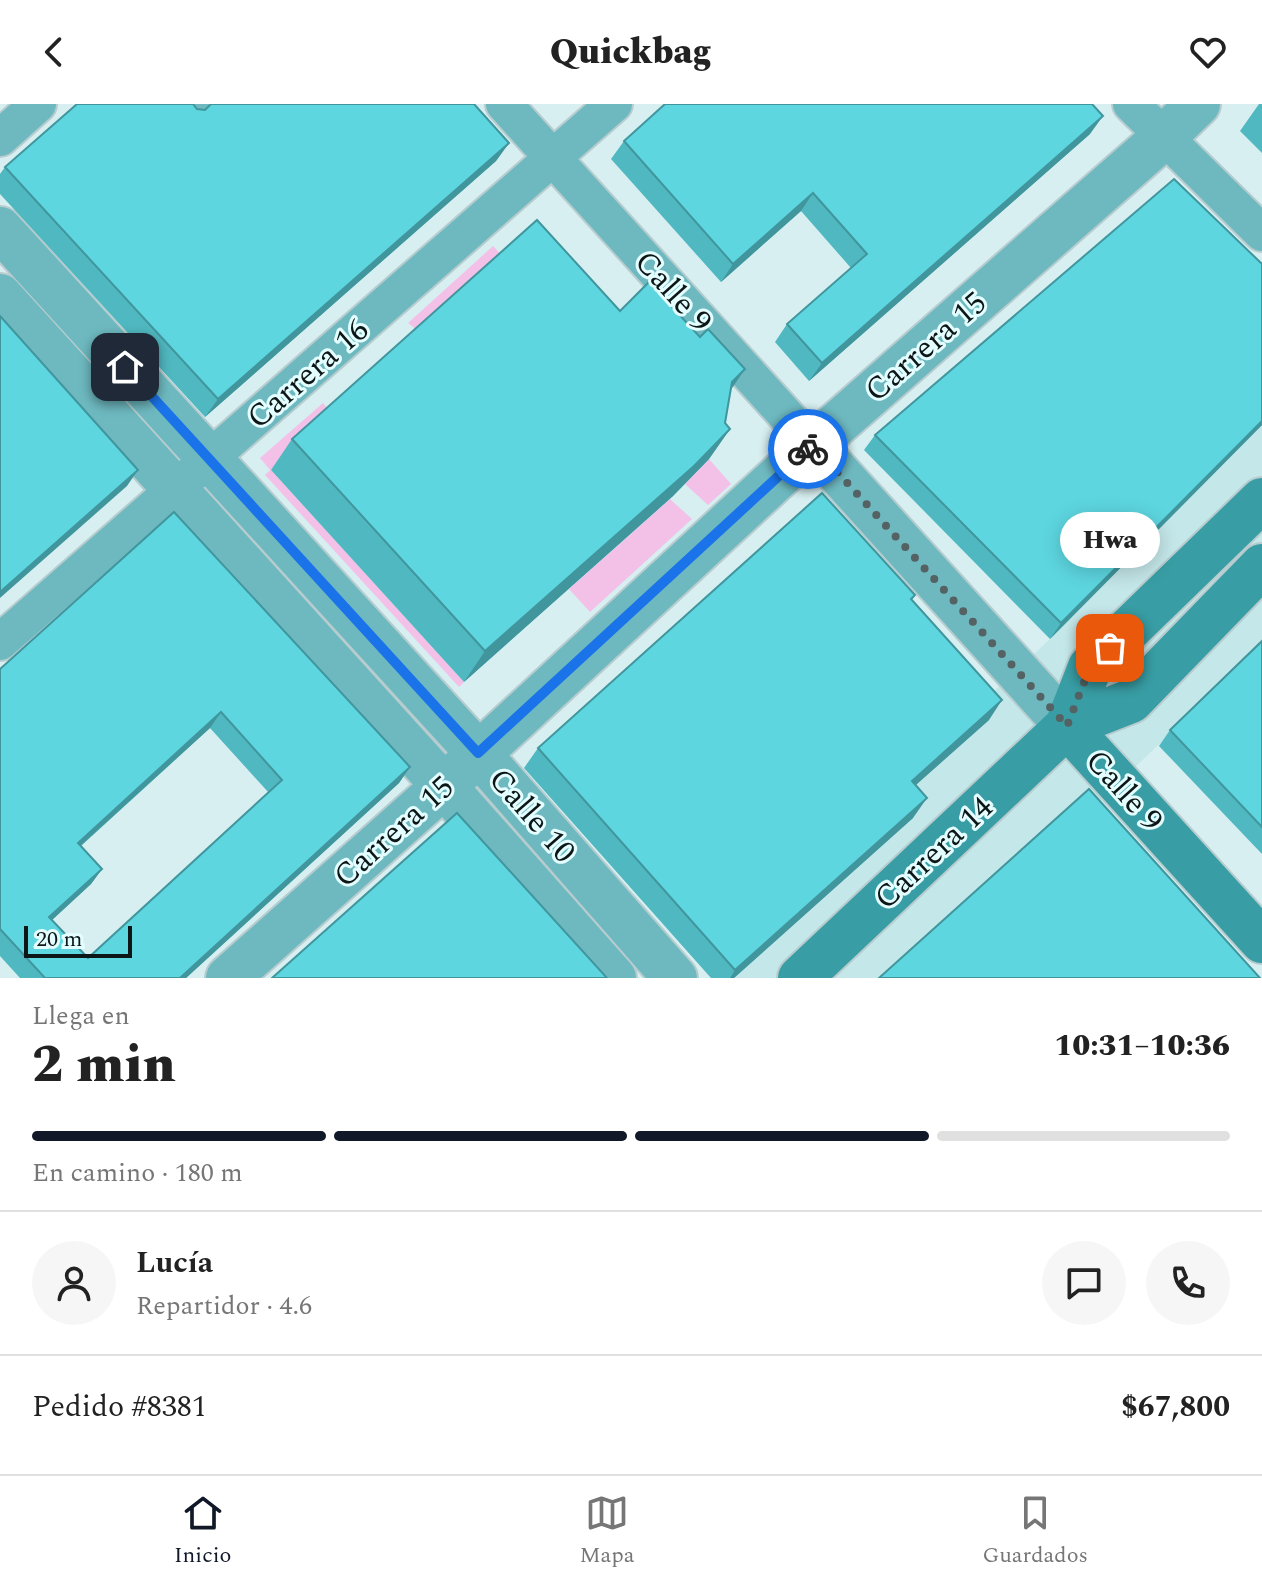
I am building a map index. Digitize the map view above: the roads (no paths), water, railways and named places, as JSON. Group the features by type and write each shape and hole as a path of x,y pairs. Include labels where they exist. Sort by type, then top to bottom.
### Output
{"main road":[{"name":"Carrera 14","path":"1067,726 1090,667 1262,500"},
{"name":"Carrera 14","path":"800,978 1067,726 1131,701 1262,566"},
{"name":"Calle 9","path":"1067,726 1262,941"}],"street":[{"path":"0,138 38,104"},
{"name":"Calle 9","path":"504,104 1067,726"},
{"name":"Carrera 16","path":"0,642 614,104"},
{"path":"1131,104 1262,233"},
{"name":"Carrera 15","path":"228,978 444,786 813,445 1198,104"},
{"name":"Calle 10","path":"0,229 478,753 675,978"},
{"name":"Calle 10","path":"0,296 614,978"}],"place":[{"name":"Hwa","path":"1110,648"}]}
